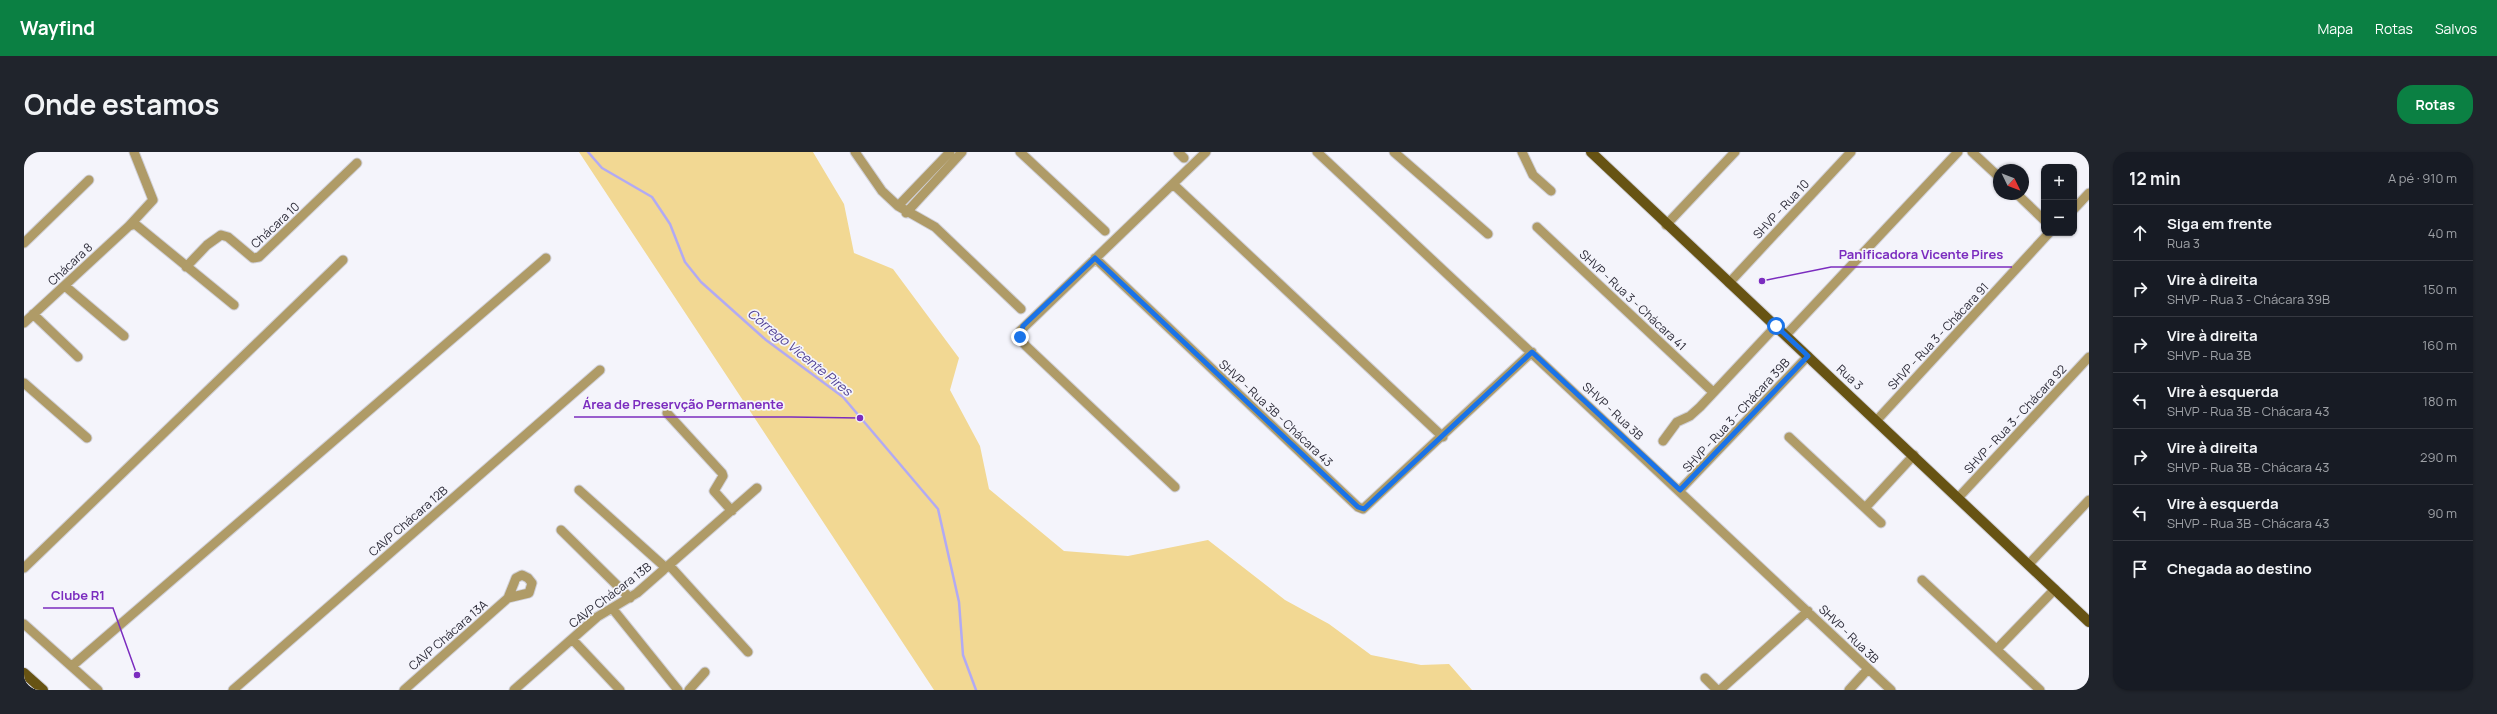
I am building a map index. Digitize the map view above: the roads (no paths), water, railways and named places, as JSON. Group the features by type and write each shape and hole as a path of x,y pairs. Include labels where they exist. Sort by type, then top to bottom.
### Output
{"main road":[{"name":"Rua 3","path":"1591,152 1666,225 1877,420 2089,622"},
{"path":"24,673 43,690"}],"street":[{"name":"Chácara 8","path":"24,323 131,225 152,200 134,152"},
{"path":"855,152 882,191 906,213 935,227 1021,309"},
{"path":"898,206 950,152"},
{"path":"906,213 962,152"},
{"path":"1020,152 1105,231"},
{"path":"1175,487 1026,346 1020,337 1023,326 1206,152"},
{"name":"SHVP - Rua 3B","path":"1317,152 1680,490 1891,690"},
{"path":"1394,152 1488,234"},
{"path":"1522,152 1533,175 1551,191"},
{"path":"1666,225 1735,152"},
{"name":"SHVP - Rua 10","path":"1729,283 1851,152"},
{"path":"1786,335 1958,152"},
{"path":"1972,152 1993,171"},
{"name":"Chácara 10","path":"186,267 207,245 221,236 228,237 252,258 259,257 357,163"},
{"path":"24,243 89,180"},
{"path":"1173,184 1443,437"},
{"path":"2077,206 2089,193"},
{"path":"2023,200 2041,217"},
{"path":"131,225 234,305"},
{"name":"SHVP - Rua 3 - Chácara 41","path":"1537,227 1713,392"},
{"name":"SHVP - Rua 3 - Chácara 91","path":"1877,420 2046,236"},
{"path":"72,666 546,258"},
{"name":"SHVP - Rua 3B - Chácara 43","path":"1095,258 1358,507 1367,508 1532,352"},
{"path":"24,568 343,260"},
{"path":"65,286 124,336"},
{"path":"33,314 78,358"},
{"path":"1663,441 1677,422 1693,414 1776,326"},
{"name":"SHVP - Rua 3 - Chácara 39B","path":"1680,490 1808,356"},
{"name":"SHVP - Rua 3 - Chácara 92","path":"1958,498 2089,357"},
{"name":"CAVP Chácara 12B","path":"233,690 600,370"},
{"path":"24,383 87,438"},
{"path":"667,413 722,473 723,476 714,491 732,510"},
{"path":"1789,437 1881,523"},
{"path":"1864,508 1914,455"},
{"name":"CAVP Chácara 13B","path":"514,690 597,617 630,598 757,488"},
{"path":"580,490 668,566 748,652"},
{"path":"2029,564 2089,500"},
{"path":"561,530 630,598"},
{"path":"1922,580 1998,648 2040,690"},
{"path":"1998,648 2055,589"},
{"name":"CAVP Chácara 13A","path":"404,690 508,598"},
{"path":"612,608 678,690"},
{"path":"1720,690 1808,611"},
{"path":"24,624 98,690"},
{"path":"572,639 620,690"},
{"path":"1849,690 1868,668"},
{"path":"689,690 705,672"},
{"path":"1705,678 1717,690"}],"waterway":[{"name":"Córrego Vicente Pires","path":"588,152 602,168 652,197 670,224 685,262 701,282 766,340 843,397 938,509 959,602 963,655 976,690"}],"place":[{"name":"Panificadora Vicente Pires","path":"1762,281"},
{"name":"Área de Preservção Permanente","path":"860,418"},
{"name":"Clube R1","path":"137,675"}]}
